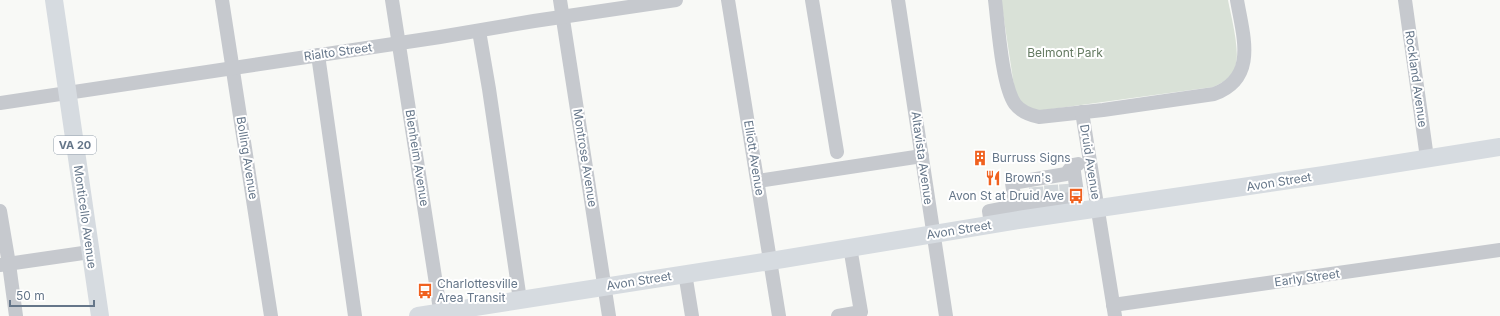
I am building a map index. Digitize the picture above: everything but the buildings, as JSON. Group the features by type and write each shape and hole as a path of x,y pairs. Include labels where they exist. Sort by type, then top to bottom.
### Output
{"main road":[{"name":"Monticello Avenue","path":"54,0 95,291 100,316"},
{"name":"Avon Street","path":"418,316 441,314 604,286 933,234 991,224 1017,213 1098,209 1316,177 1500,147"},
{"name":"VA 20","path":"91,316 95,291"}],"street":[{"name":"Bolling Avenue","path":"222,0 234,67 272,316"},
{"name":"Blenheim Avenue","path":"392,0 441,314"},
{"name":"Montrose Avenue","path":"560,0 609,316"},
{"name":"Rialto Street","path":"0,103 676,0"},
{"name":"Elliott Avenue","path":"728,0 779,316"},
{"path":"812,0 837,152"},
{"name":"Altavista Avenue","path":"898,0 946,316"},
{"name":"Druid Avenue","path":"995,0 1005,73 1011,96 1015,104 1030,115 1039,117 1082,112 1114,311"},
{"path":"1082,112 1214,94 1231,85 1238,77 1245,57 1237,0"},
{"name":"Rockland Avenue","path":"1405,0 1428,158"},
{"path":"479,30 520,300"},
{"path":"318,55 355,316"},
{"path":"758,181 922,156"},
{"path":"1017,213 1012,183 1036,192 1052,190 1068,184 1090,162"},
{"path":"1017,213 1036,192 1052,190 1068,184"},
{"path":"0,211 5,265 16,316"},
{"path":"838,316 862,314 850,247"},
{"name":"Early Street","path":"1114,311 1500,250"},
{"path":"5,265 90,252"},
{"path":"685,273 692,316"}],"green space":[{"name":"Belmont Park","path":"1001,0 1228,0 1235,36 1237,55 1236,64 1234,70 1228,78 1213,87 1037,111 1020,105 1014,86"}],"tunnel":[{"path":"1066,184 1067,196"},
{"path":"1051,185 1052,197"},
{"path":"1036,187 1037,199"}],"place":[{"name":"Burruss Signs","path":"980,158"},
{"name":"Brown's","path":"993,178"},
{"name":"Avon St at Druid Ave","path":"1076,196"},
{"name":"Charlottesville Area Transit","path":"425,291"}]}
